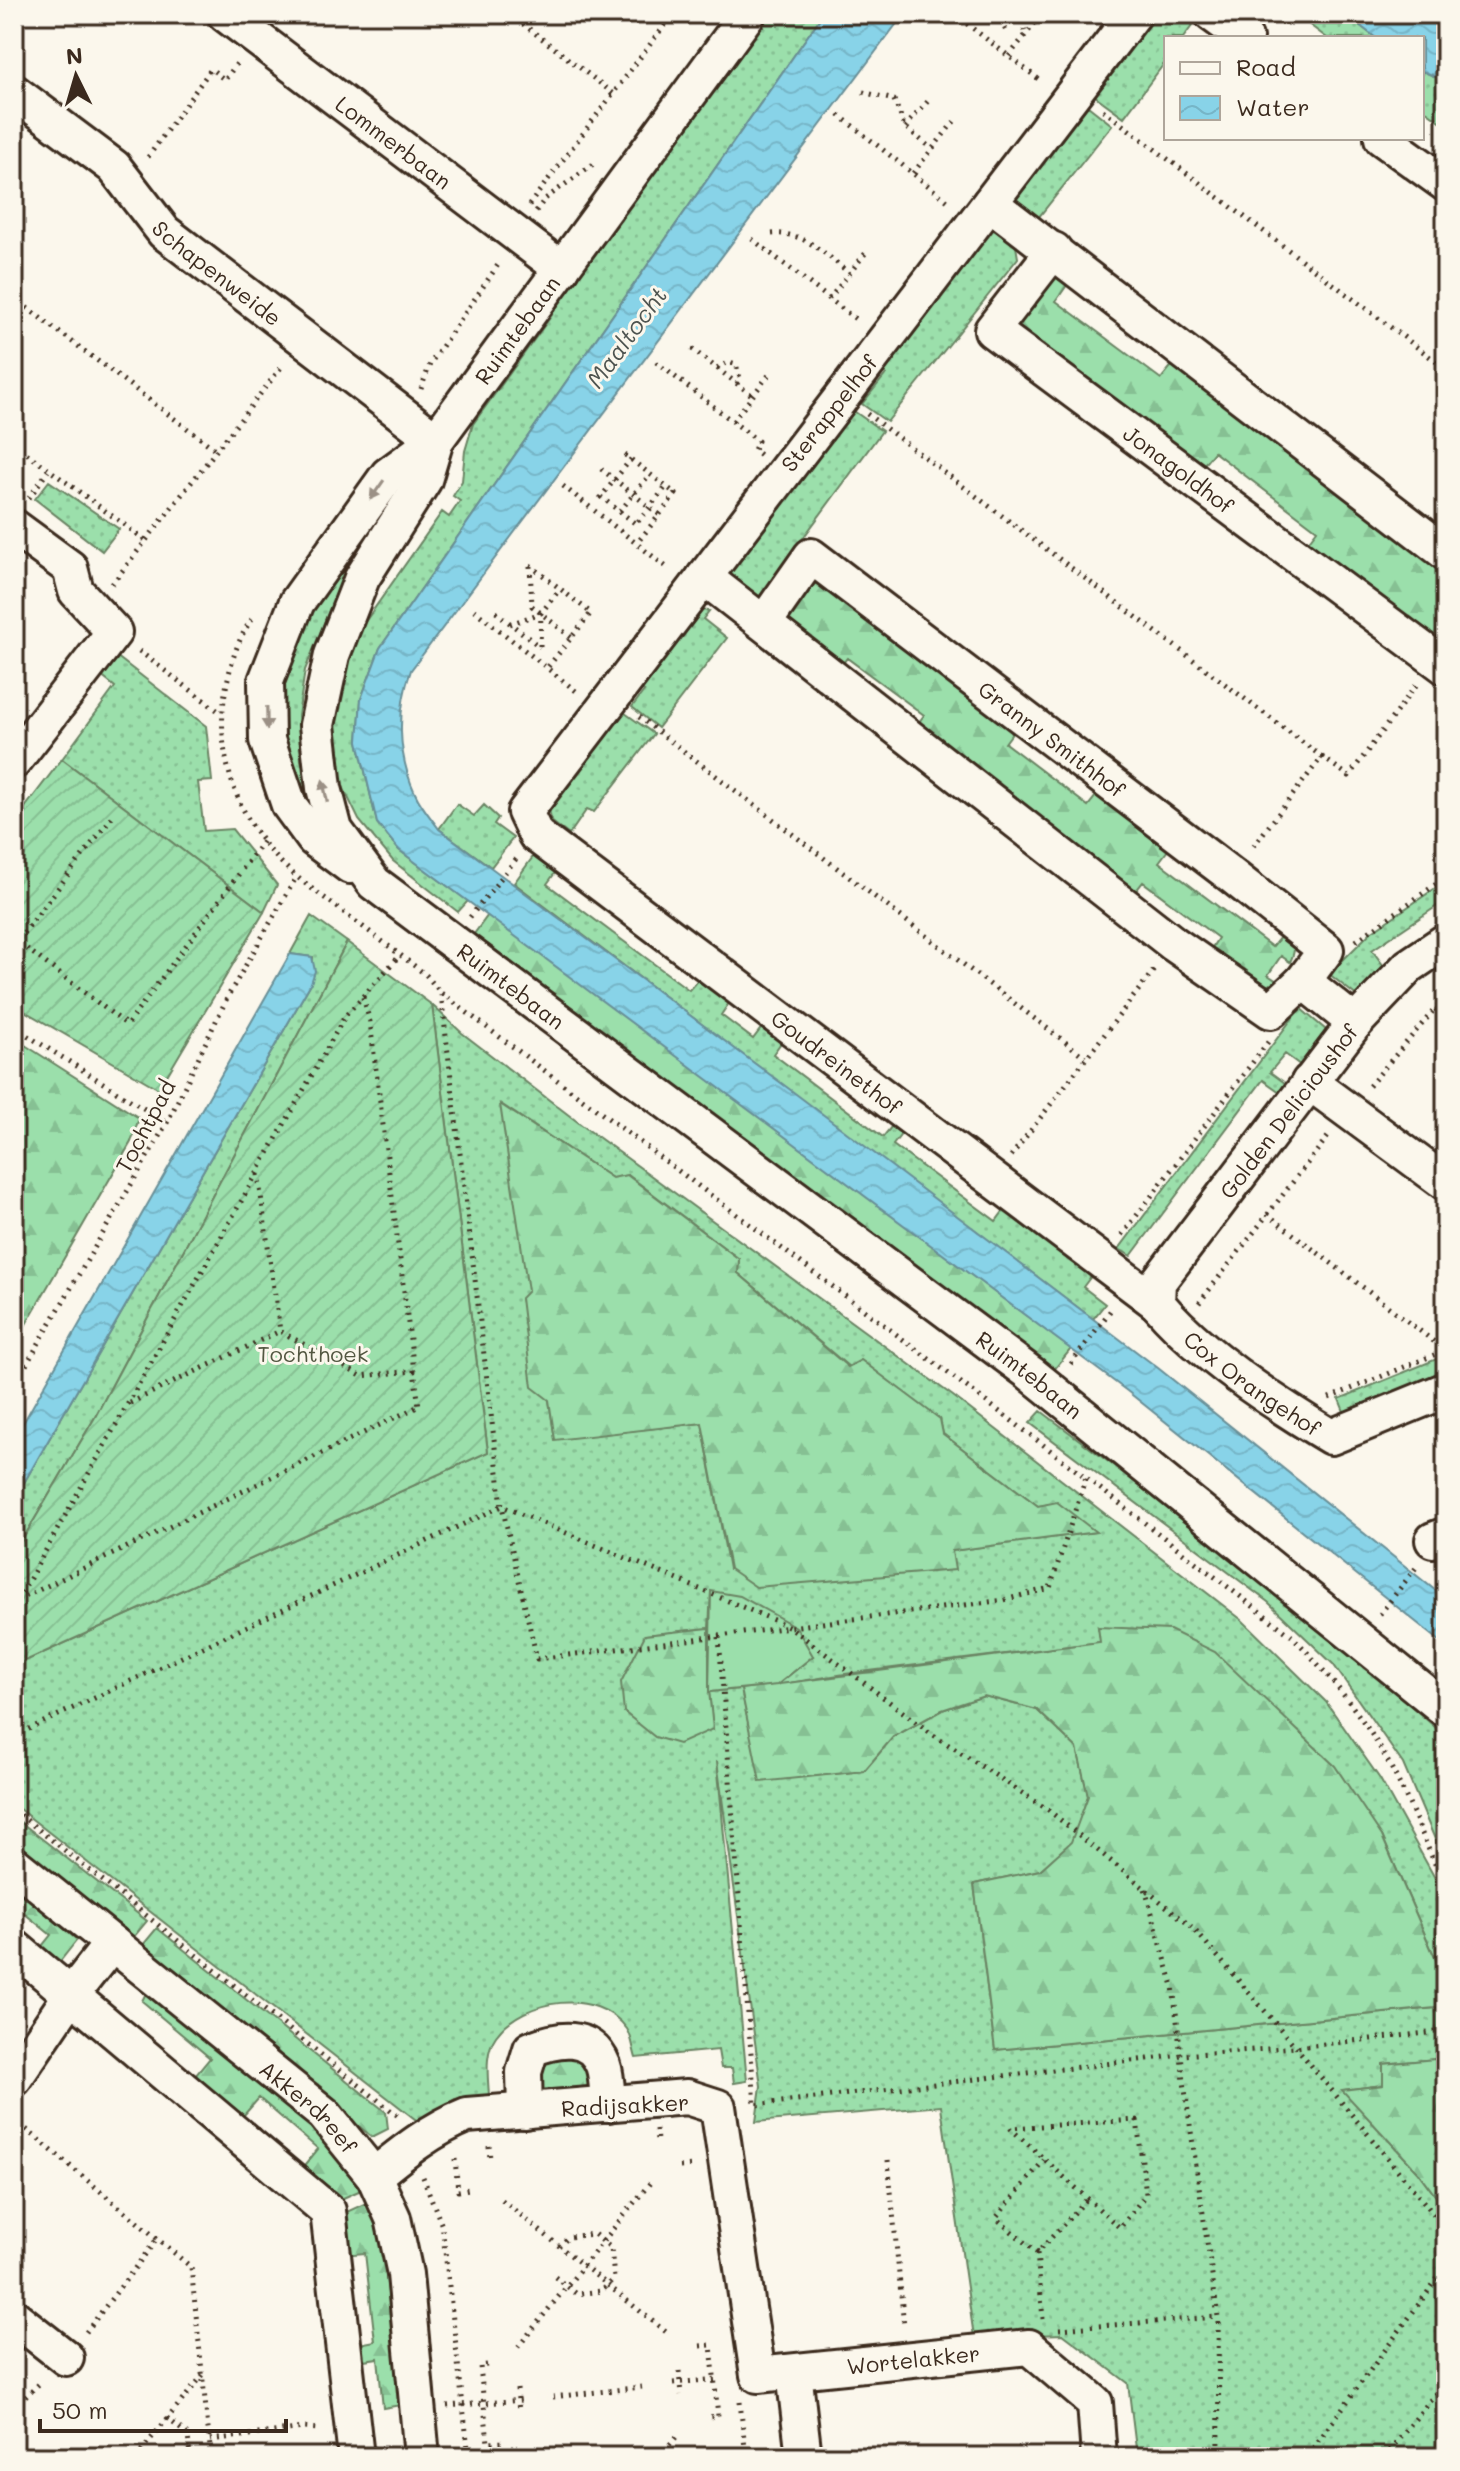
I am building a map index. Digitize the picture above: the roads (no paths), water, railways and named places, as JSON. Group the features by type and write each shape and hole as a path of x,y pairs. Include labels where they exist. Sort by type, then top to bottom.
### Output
{"street":[{"name":"Lommerbaan","path":"225,14 562,269"},
{"name":"Sterappelhof","path":"525,812 1134,14"},
{"path":"1212,14 1242,36"},
{"name":"Ruimtebaan","path":"736,19 562,269 436,440 424,480 362,578 332,655 317,725 324,788 335,830 374,883 1030,1373 1446,1710"},
{"name":"Schapenweide","path":"14,92 114,167 164,232 436,440"},
{"path":"1385,140 1446,184"},
{"path":"982,213 1054,250 1446,553"},
{"name":"Jonagoldhof","path":"1054,250 992,330 1440,663"},
{"path":"374,883 314,839 289,805 267,740 266,681 297,602 388,475 436,440"},
{"path":"14,761 103,621 76,591 70,568 18,517"},
{"name":"Granny Smithhof","path":"764,623 811,556 1326,950 1303,981"},
{"path":"700,583 764,623 1174,944 1271,1011 1303,981 1355,1023"},
{"name":"Goudreinethof","path":"525,812 536,835 1157,1303"},
{"name":"Golden Delicioushof","path":"1157,1303 1158,1282 1355,1023 1409,966 1446,941"},
{"path":"1309,1082 1446,1183"},
{"name":"Cox Orangehof","path":"1157,1303 1179,1329 1292,1414 1331,1437 1446,1390"},
{"name":"Akkerdreef","path":"14,1864 324,2114 374,2176 393,2218 405,2274 422,2457"},
{"path":"14,2079 71,1995 112,1943"},
{"path":"14,1947 328,2211 354,2444"},
{"path":"525,2111 524,2072 531,2049 552,2041 572,2039 592,2047 603,2065 608,2104"},
{"name":"Radijsakker","path":"374,2176 409,2147 467,2115 687,2097 718,2107 748,2376"},
{"path":"14,2317 66,2358"},
{"name":"Wortelakker","path":"748,2376 1029,2347 1095,2403 1099,2457"},
{"path":"794,2372 804,2457"}],"water":[{"name":"Maaltocht","path":"823,14 904,14 411,670 401,716 402,747 409,778 420,802 439,829 1158,1368 1446,1599 1446,1646 1127,1391 399,850 377,823 358,741 361,699 380,648"},
{"path":"1345,14 1426,14 1446,18 1446,81 1424,72 1424,36 1373,36"},
{"path":"290,954 312,957 315,971 311,983 14,1500 14,1439"}],"park label":[{"name":"Tochthoek","path":"313,1353"}]}
